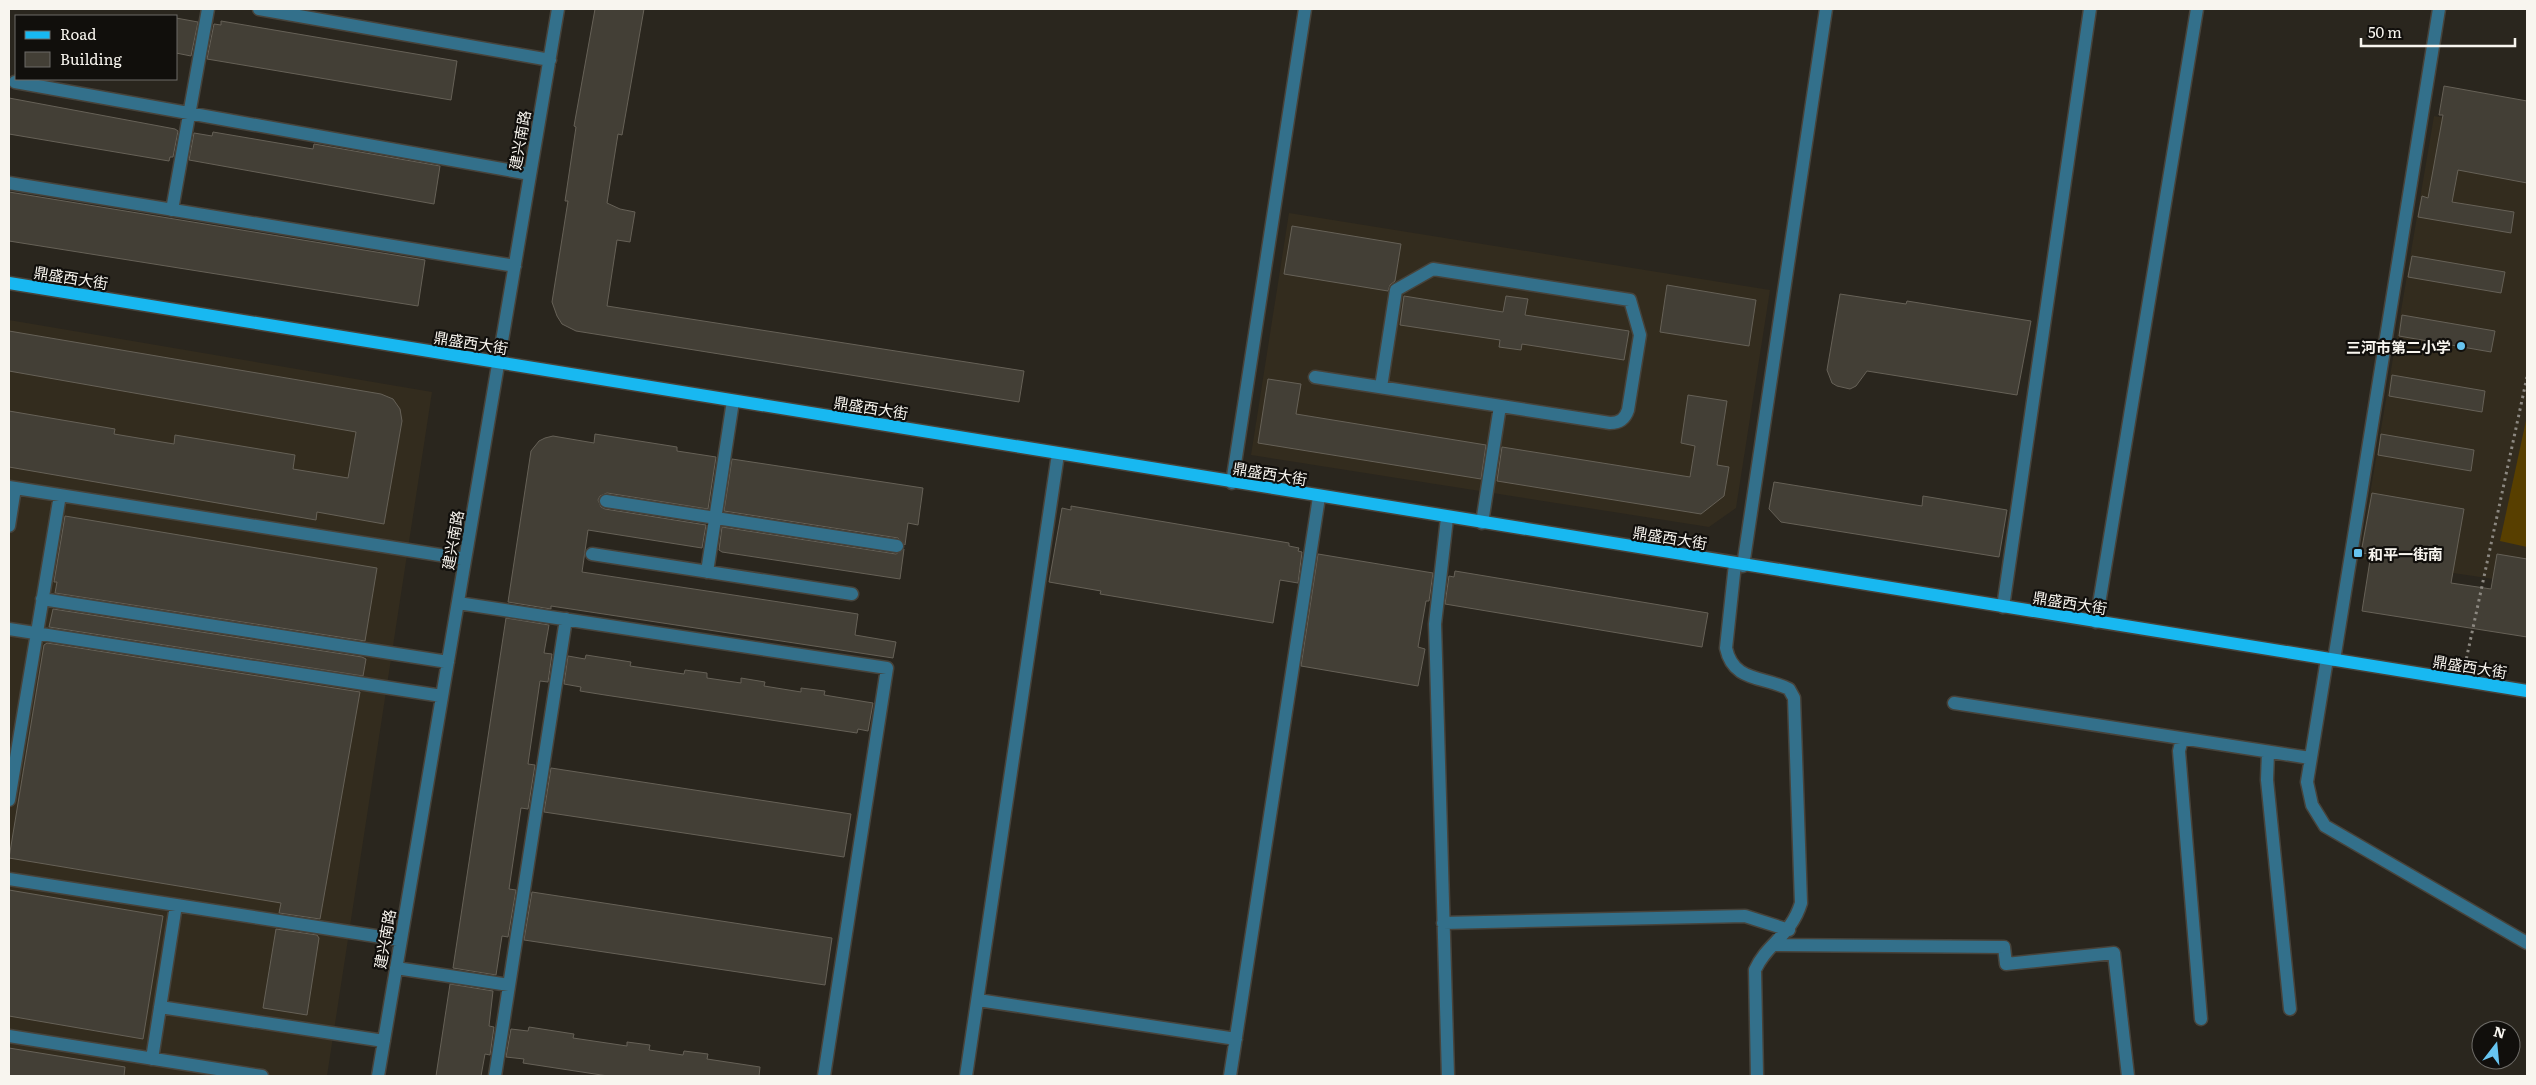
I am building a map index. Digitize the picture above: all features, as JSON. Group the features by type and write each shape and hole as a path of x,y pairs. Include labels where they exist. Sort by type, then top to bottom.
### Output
{"main road":[{"name":"鼎盛西大街","path":"9,284 1447,518 2527,691"}],"street":[{"path":"172,210 208,9"},
{"path":"259,9 550,60"},
{"name":"建兴南路","path":"378,1076 558,9"},
{"path":"1232,483 1305,9"},
{"path":"1757,1076 1754,970 1760,958 1789,930 1797,916 1800,903 1794,698 1789,689 1739,672 1729,661 1726,648 1826,9"},
{"path":"2003,607 2090,9"},
{"path":"2096,622 2197,9"},
{"path":"2439,9 2330,660 2307,776 2309,794 2325,826 2527,943"},
{"path":"15,82 530,174"},
{"path":"9,183 515,266"},
{"path":"1315,377 1610,423 1622,420 1628,410 1640,335 1630,300 1433,269 1396,290 1381,387"},
{"path":"707,572 733,402"},
{"path":"1482,523 1500,406"},
{"path":"966,1076 1058,454"},
{"path":"9,526 12,488 465,559"},
{"path":"9,800 60,496"},
{"path":"1230,1076 1319,497"},
{"path":"606,501 897,546"},
{"path":"1447,518 1435,624 1448,1076"},
{"path":"592,554 852,594"},
{"path":"42,599 448,662"},
{"path":"458,603 887,668 824,1076"},
{"path":"495,1076 566,619"},
{"path":"9,628 442,696"},
{"path":"1954,703 2310,758"},
{"path":"2182,738 2179,751 2202,1019"},
{"path":"2268,752 2267,780 2290,1009"},
{"path":"9,879 401,940"},
{"path":"152,1059 176,905"},
{"path":"1443,923 1745,916 1789,930"},
{"path":"1775,945 2004,947 2006,964 2114,953 2128,1076"},
{"path":"396,968 510,985"},
{"path":"978,1000 1236,1039"},
{"path":"160,1007 384,1041"},
{"path":"9,1036 262,1076"}],"path":[{"path":"2461,681 2527,377"}],"shaded area":[{"name":"三河市第二小学","path":"2434,116 2527,133 2527,584 2359,559"},
{"path":"1289,213 1770,290 1736,508 1709,527 1251,455"},
{"path":"9,320 432,392 327,1076 9,1076"},
{"path":"2527,416 2527,547 2500,541"}],"building":[{"path":"595,9 644,9 622,135 618,134 607,203 620,209 635,212 630,242 617,240 607,306 1024,371 1019,402 576,331 562,324 552,302 568,201 565,201 576,127 574,126"},
{"path":"178,18 198,22 191,56 178,53"},
{"path":"221,21 457,61 451,100 207,59 214,24 221,25"},
{"path":"2444,86 2527,101 2527,183 2458,170 2452,202 2514,212 2511,233 2418,217 2422,196 2428,198 2443,115 2439,115"},
{"path":"9,98 175,129 178,131 173,157 170,157 169,161 9,134"},
{"path":"213,132 313,149 314,144 440,166 434,204 189,160 194,133 212,136"},
{"path":"9,192 425,260 418,306 9,241"},
{"path":"1292,226 1401,244 1395,281 1390,285 1388,291 1284,274"},
{"path":"2412,256 2505,272 2501,293 2408,277"},
{"path":"1667,285 1756,300 1749,346 1660,332"},
{"path":"1840,294 1906,304 1907,301 2031,321 2017,395 1867,371 1856,386 1850,389 1837,386 1832,383 1827,370"},
{"path":"1404,296 1503,312 1506,296 1528,299 1525,315 1629,331 1624,360 1522,344 1521,350 1499,347 1500,340 1400,325"},
{"path":"2402,315 2495,331 2491,352 2399,336"},
{"path":"9,331 381,394 393,399 400,409 402,421 384,524 317,512 316,520 9,467 9,411 115,429 114,434 174,444 175,435 295,455 293,469 348,478 356,432 9,371"},
{"path":"2392,375 2485,391 2482,412 2389,396"},
{"path":"1268,379 1301,384 1296,414 1486,445 1481,479 1258,443"},
{"path":"1688,395 1727,401 1717,465 1729,467 1724,496 1701,514 1497,481 1502,447 1690,477 1695,446 1681,443"},
{"path":"595,434 677,447 677,451 716,457 708,509 607,493 600,496 598,500 601,507 605,509 706,525 702,548 588,530 582,572 858,614 855,635 896,642 893,658 551,606 551,609 508,602 531,451 539,441 545,438 553,436 594,443"},
{"path":"2381,434 2474,450 2471,471 2378,455"},
{"path":"732,459 923,488 918,525 908,523 905,545 898,538 724,511"},
{"path":"1774,482 1922,506 1923,496 2007,510 1999,557 1781,522 1769,509"},
{"path":"2372,493 2464,509 2451,583 2491,589 2497,554 2527,559 2527,637 2362,611 2371,554 2361,553"},
{"path":"1071,506 1289,543 1289,546 1299,548 1298,551 1302,552 1298,583 1280,580 1273,623 1100,594 1101,591 1049,582 1062,508 1071,510"},
{"path":"65,516 377,568 365,641 55,593 57,582 54,582"},
{"path":"722,527 896,554 904,549 900,579 722,552 719,550"},
{"path":"1318,554 1433,573 1429,601 1426,601 1418,647 1425,649 1418,686 1301,666"},
{"path":"1455,571 1708,613 1702,647 1445,604 1449,576 1454,577"},
{"path":"53,609 362,657 366,659 363,676 49,627"},
{"path":"506,618 549,625 544,653 552,654 548,682 540,681 528,764 535,765 528,809 521,808 509,889 516,890 508,937 502,936 496,975 453,968"},
{"path":"47,643 360,692 320,919 279,913 281,903 9,858 44,645"},
{"path":"586,655 631,662 630,666 684,674 685,670 707,673 707,678 741,683 741,678 765,682 764,686 801,692 801,688 825,691 824,695 873,703 868,731 858,729 857,733 605,695 580,691 581,687 564,684 568,656 585,659"},
{"path":"551,768 851,814 844,857 544,812"},
{"path":"9,890 163,916 143,1039 9,1016"},
{"path":"532,892 832,938 825,985 524,940"},
{"path":"276,929 317,935 319,938 307,1015 263,1008"},
{"path":"450,984 493,991 489,1026 494,1027 490,1055 485,1054 481,1076 436,1076"},
{"path":"529,1027 574,1034 573,1038 627,1046 627,1042 650,1045 649,1050 683,1055 684,1051 708,1054 707,1059 760,1067 759,1076 608,1076 523,1063 524,1059 506,1057 511,1029 528,1031"},
{"path":"9,1048 125,1067 124,1076 9,1076"}],"place":[{"name":"三河市第二小学","path":"2461,346"},
{"name":"和平一街南","path":"2358,553"}]}
